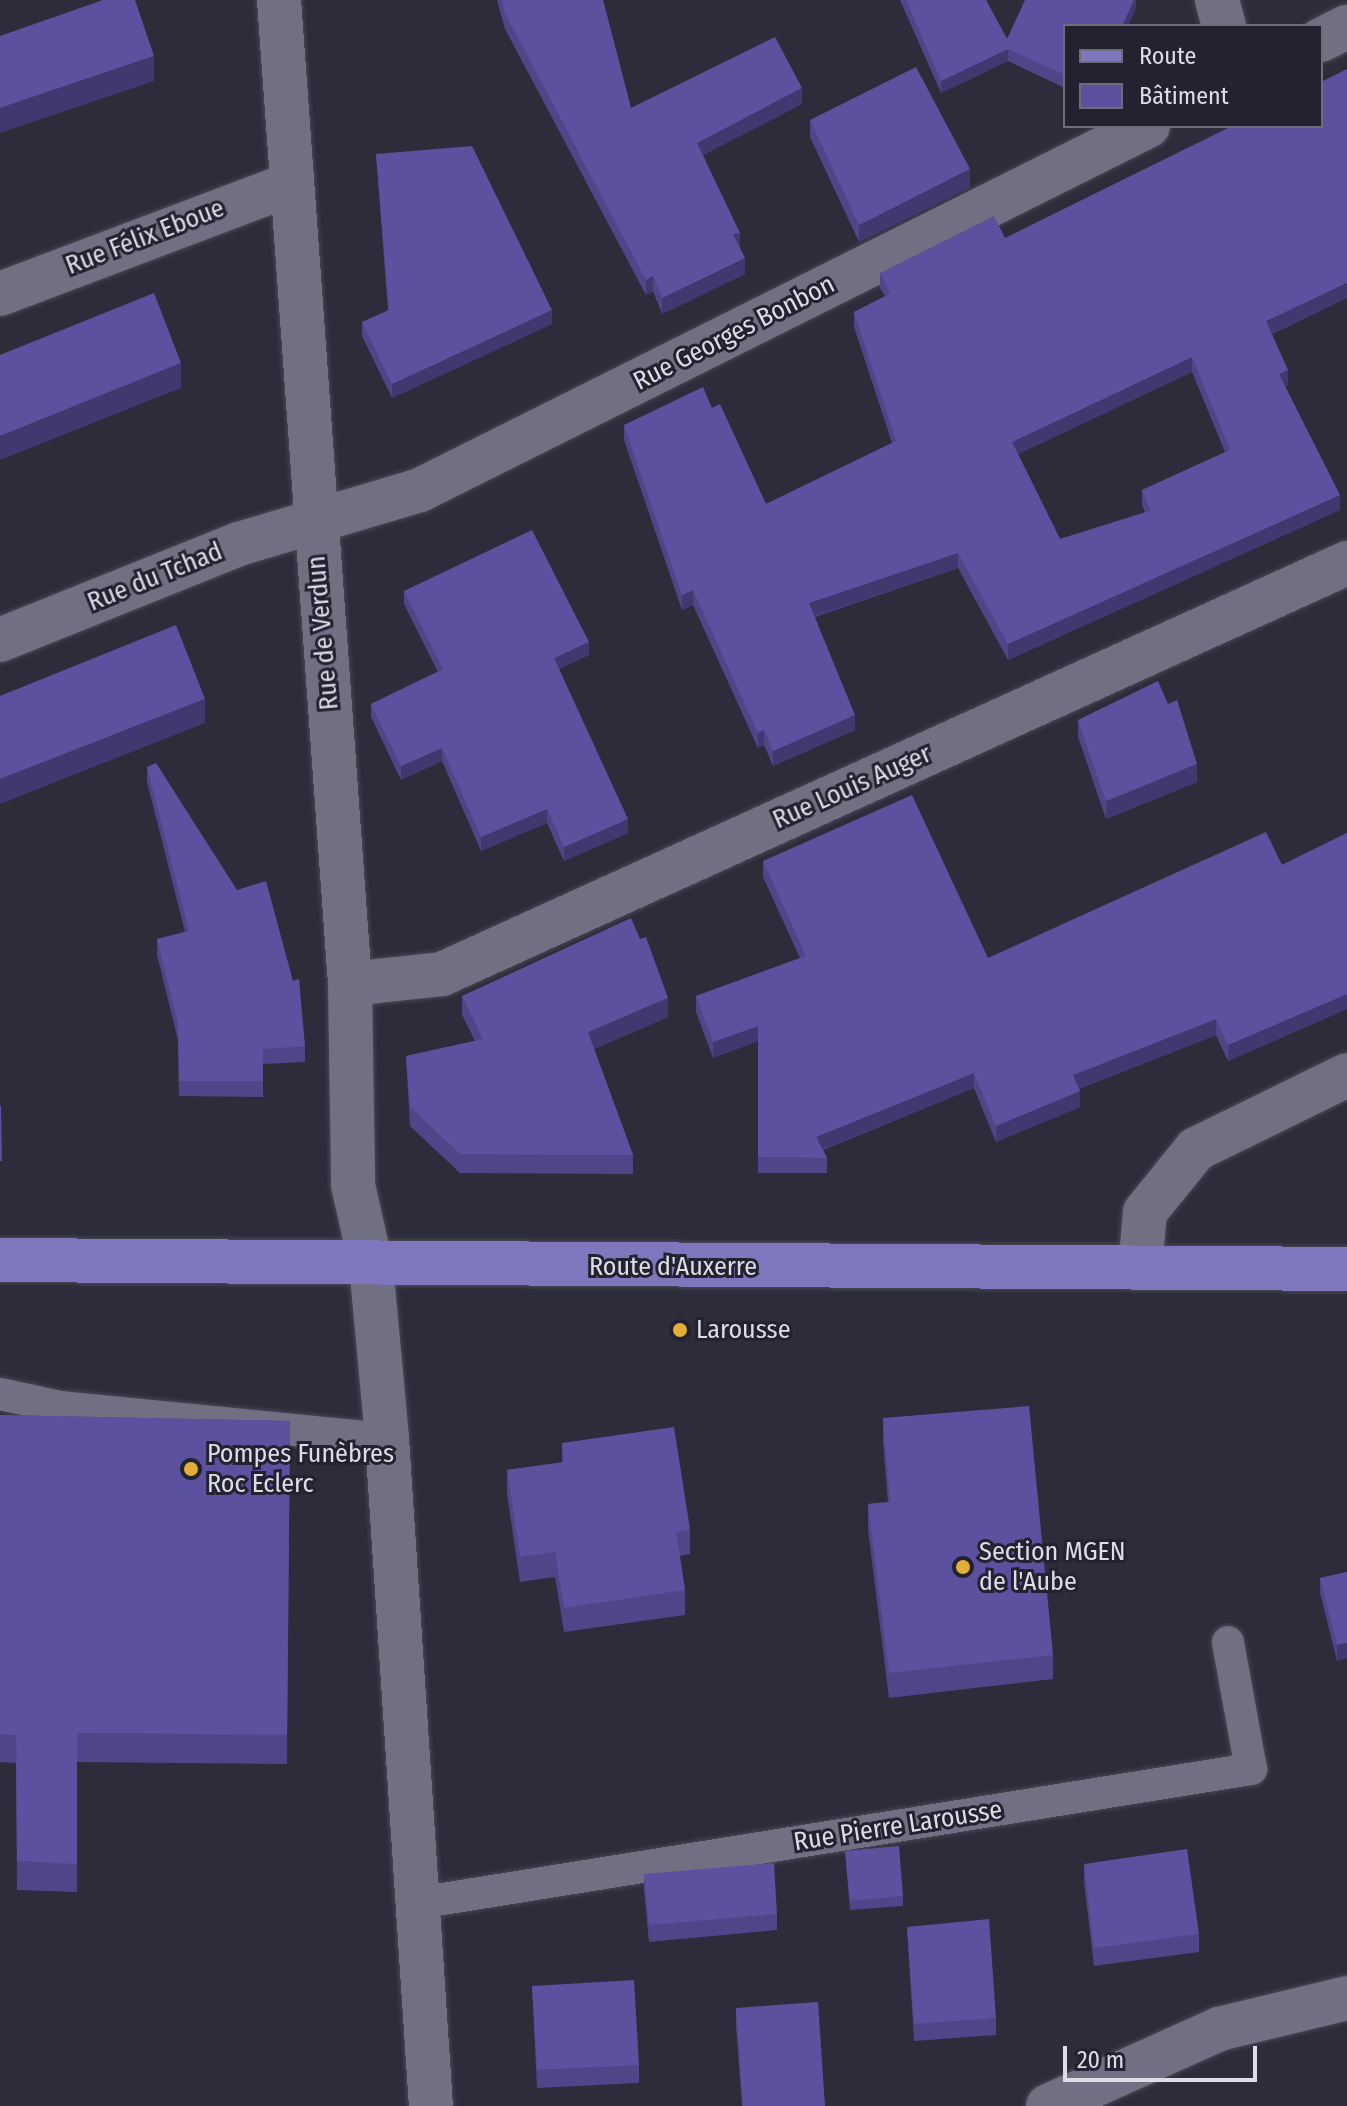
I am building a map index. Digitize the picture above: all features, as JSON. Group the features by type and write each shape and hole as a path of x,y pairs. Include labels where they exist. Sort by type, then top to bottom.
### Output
{"main road":[{"name":"Route d'Auxerre","path":"0,1260 371,1265 1347,1269"}],"street":[{"name":"Rue de Verdun","path":"279,0 314,526 350,984 353,1185 371,1265"},
{"path":"1217,0 1223,24"},
{"path":"1323,39 1347,27"},
{"name":"Rue Georges Bonbon","path":"314,526 420,490 1144,128"},
{"name":"Rue Félix Eboue","path":"0,294 291,184"},
{"name":"Rue du Tchad","path":"0,640 239,544 314,526"},
{"name":"Rue Louis Auger","path":"350,984 442,974 1347,563"},
{"path":"1140,1268 1145,1212 1196,1149 1347,1075"},
{"path":"371,1265 387,1439 431,2106"},
{"path":"1048,2106 1219,2029 1347,1998"}],"lane":[{"path":"0,1394 60,1407 387,1439"},
{"name":"Rue Pierre Larousse","path":"418,1903 1251,1769 1228,1642"}],"building":[{"path":"103,0 135,0 154,56 0,108 0,36"},
{"path":"502,0 603,0 631,108 775,37 802,88 697,143 740,233 733,234 745,258 662,298 653,276 646,280 505,13"},
{"path":"906,0 986,0 1007,39 1025,0 1134,0 1123,24 1063,24 1063,74 1008,49 941,81"},
{"path":"916,67 970,169 859,225 810,120"},
{"path":"1347,69 1347,283 1266,321 1288,370 1279,374 1340,495 1008,644 958,553 809,603 855,715 773,751 764,730 758,733 693,590 682,595 624,425 703,387 712,408 720,404 766,504 896,441 854,312 890,294 880,273 994,216 1005,238 1228,128 1323,128 1323,81","holes":["1192,357 1230,450 1142,490 1151,511 1060,539 1012,442"]},
{"path":"472,146 552,310 392,384 362,322 389,310 376,154"},
{"path":"154,293 181,363 0,436 0,355"},
{"path":"532,530 589,642 554,658 628,819 564,847 547,809 481,837 442,748 401,766 371,704 443,669 404,591"},
{"path":"176,625 205,699 0,779 0,696"},
{"path":"1158,681 1168,704 1177,700 1197,764 1106,801 1078,720"},
{"path":"156,763 237,890 266,881 293,981 299,979 305,1046 263,1049 263,1081 179,1081 178,1024 157,939 189,931 147,767"},
{"path":"912,795 988,958 1266,832 1282,865 1347,833 1347,994 1228,1045 1216,1019 1073,1075 1080,1091 996,1126 974,1073 816,1137 827,1158 758,1157 758,1026 713,1042 696,996 806,956 763,861"},
{"path":"631,918 640,939 646,937 668,998 588,1032 633,1155 460,1154 410,1107 406,1056 483,1039 462,996"},
{"path":"1,1106 2,1161 0,1161"},
{"path":"1029,1406 1053,1655 889,1673 868,1504 890,1502 883,1418"},
{"path":"0,1415 290,1421 287,1735 77,1733 77,1864 17,1861 16,1735 0,1734"},
{"path":"674,1427 690,1529 676,1532 685,1590 564,1608 555,1552 520,1557 507,1470 564,1462 562,1443"},
{"path":"1347,1572 1347,1643 1337,1645 1320,1578"},
{"path":"899,1846 903,1896 850,1901 845,1851"},
{"path":"1187,1849 1199,1934 1094,1948 1084,1864"},
{"path":"774,1863 777,1914 649,1925 644,1874"},
{"path":"989,1919 996,2018 914,2024 907,1927"},
{"path":"634,1980 639,2065 537,2070 532,1986"},
{"path":"818,2002 825,2106 743,2106 736,2008"}],"place":[{"name":"Larousse","path":"680,1330"},
{"name":"Pompes Funèbres Roc Eclerc","path":"191,1469"},
{"name":"Section MGEN de l'Aube","path":"963,1567"}]}
